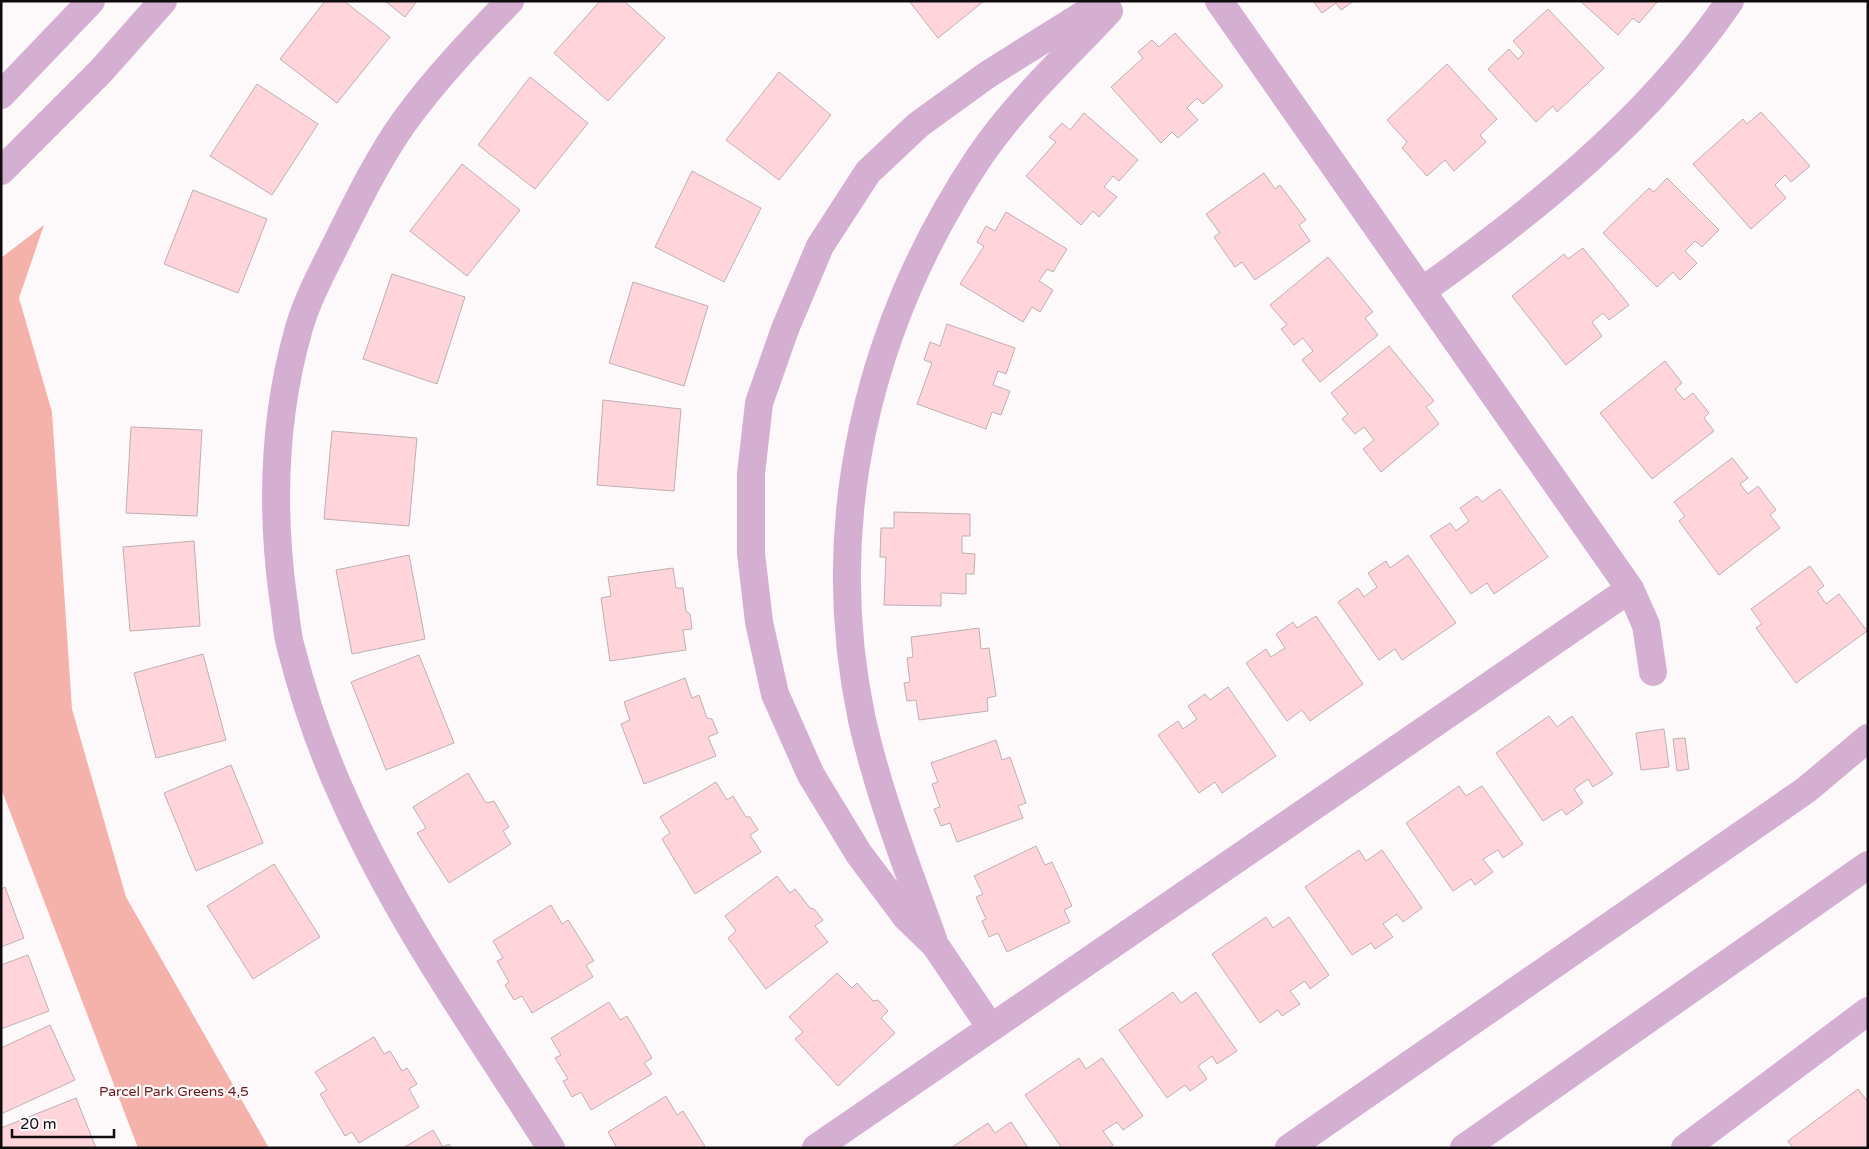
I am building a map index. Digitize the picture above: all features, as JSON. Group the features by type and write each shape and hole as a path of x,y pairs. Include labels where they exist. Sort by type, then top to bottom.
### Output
{"street":[{"path":"1,95 91,1"},
{"path":"1,171 101,71 162,1"},
{"path":"510,1 468,44 404,122 361,194 323,271 299,325 283,395 276,490 279,567 290,645 312,719 344,800 391,891 442,978 551,1148"},
{"path":"990,1028 935,945 907,918 859,854 810,775 775,694 759,622 751,553 751,474 759,403 785,329 820,246 868,172 918,125 986,74 1105,1"},
{"path":"935,945 888,817 862,719 848,616 847,550 852,479 868,405 892,325 919,262 952,201 982,154 1024,102 1056,65 1118,1"},
{"path":"1219,1 1630,589 1646,625 1654,672"},
{"path":"1422,291 1484,247 1576,173 1648,102 1703,41 1730,1"},
{"path":"816,1148 1630,589"},
{"path":"1288,1148 1806,790 1868,738"},
{"path":"1464,1148 1868,865"},
{"path":"1685,1148 1868,1010"}],"green space":[{"name":"Parcel Park Greens 4,5","path":"44,225 19,298 52,412 72,709 126,897 269,1148 138,1148 1,788 1,258"}],"building":[{"path":"325,1 344,1 390,37 337,103 280,59"},
{"path":"385,1 417,1 405,17"},
{"path":"600,1 624,1 665,38 608,101 554,53"},
{"path":"909,1 984,1 938,38"},
{"path":"1313,1 1354,1 1341,10 1336,3 1322,13"},
{"path":"1580,1 1658,1 1639,23 1633,18 1618,35"},
{"path":"1548,9 1604,68 1557,112 1553,106 1536,122 1488,69 1509,49 1518,59 1524,53 1513,41"},
{"path":"1175,33 1223,86 1203,104 1197,98 1187,108 1198,120 1178,138 1172,132 1161,143 1111,87 1143,58 1138,52 1152,40 1159,47"},
{"path":"1447,64 1497,119 1480,135 1486,142 1454,171 1445,160 1427,176 1402,148 1407,142 1387,120"},
{"path":"779,72 831,115 779,180 726,140"},
{"path":"530,77 588,123 535,189 478,145"},
{"path":"257,84 318,124 272,195 210,156"},
{"path":"1761,112 1810,166 1791,182 1785,175 1775,185 1786,198 1751,229 1693,164 1743,119 1747,124"},
{"path":"1084,113 1138,160 1119,181 1113,176 1104,187 1117,197 1099,217 1093,211 1081,225 1026,176 1056,142 1049,137 1062,123 1070,130"},
{"path":"462,164 520,210 467,276 410,231"},
{"path":"692,171 761,208 724,282 655,247"},
{"path":"1264,173 1275,189 1280,185 1306,220 1299,225 1310,241 1255,280 1242,262 1235,267 1214,237 1220,233 1206,214"},
{"path":"1667,178 1719,230 1702,247 1695,241 1685,251 1697,263 1680,280 1673,272 1657,287 1603,233 1649,188 1654,192"},
{"path":"193,190 267,219 238,293 164,264"},
{"path":"1006,212 1067,249 1053,272 1047,269 1039,281 1053,290 1040,312 1032,307 1023,322 960,284 984,246 977,242 986,226 995,231"},
{"path":"1583,248 1629,305 1609,320 1603,313 1592,322 1602,336 1566,365 1512,296 1564,254 1568,259"},
{"path":"1328,257 1373,312 1365,318 1378,335 1320,382 1302,360 1313,351 1303,338 1294,345 1281,329 1287,325 1270,305"},
{"path":"392,274 465,297 437,384 363,359"},
{"path":"633,282 708,306 684,386 609,363"},
{"path":"947,324 1015,348 1006,374 998,371 993,385 1010,391 1001,415 992,412 986,429 917,404 932,363 924,360 930,342 940,346"},
{"path":"1389,346 1434,401 1426,407 1439,424 1381,472 1363,449 1374,440 1364,427 1355,434 1342,419 1348,414 1331,393"},
{"path":"1665,361 1682,383 1675,389 1684,400 1693,393 1709,413 1704,418 1714,431 1652,479 1600,413"},
{"path":"603,400 681,409 674,491 597,485"},
{"path":"131,427 202,430 197,516 126,513"},
{"path":"332,431 417,438 409,526 324,519"},
{"path":"1732,458 1748,478 1740,484 1748,494 1758,486 1776,510 1770,515 1780,528 1719,575 1679,521 1685,516 1674,502"},
{"path":"1500,489 1548,557 1494,594 1487,583 1471,594 1430,536 1450,523 1456,531 1469,521 1460,508 1477,496 1482,502"},
{"path":"894,512 970,514 970,536 962,536 962,553 975,554 974,574 966,574 966,594 941,593 941,606 884,605 886,557 880,557 881,528 894,528"},
{"path":"194,541 200,626 130,631 123,547"},
{"path":"409,555 425,639 352,654 336,570"},
{"path":"1408,555 1456,623 1402,660 1395,649 1379,660 1338,602 1358,588 1364,597 1377,587 1368,573 1386,561 1390,568"},
{"path":"1810,566 1824,586 1817,591 1826,604 1839,594 1867,631 1796,683 1756,628 1762,624 1751,609"},
{"path":"673,568 676,588 683,588 686,611 690,614 692,629 683,630 686,650 610,661 601,598 611,596 608,577"},
{"path":"1316,616 1363,684 1310,721 1302,710 1287,721 1246,663 1266,649 1271,657 1285,648 1276,634 1293,622 1297,628"},
{"path":"979,628 981,649 989,648 996,696 987,698 988,711 919,720 916,700 907,701 904,683 910,682 907,658 913,657 911,637"},
{"path":"203,654 226,740 156,758 134,673"},
{"path":"419,655 454,743 386,770 351,682"},
{"path":"685,678 692,698 699,695 707,718 712,719 718,733 708,737 716,756 644,784 621,724 630,720 624,702"},
{"path":"1228,687 1276,756 1222,793 1215,782 1199,793 1158,735 1178,721 1183,729 1197,719 1188,706 1205,694 1210,700"},
{"path":"1549,716 1557,727 1572,716 1613,774 1593,787 1588,779 1574,789 1583,803 1566,815 1562,809 1543,821 1496,753"},
{"path":"1664,729 1669,767 1641,770 1636,733"},
{"path":"1685,738 1689,769 1677,771 1673,739"},
{"path":"996,740 1002,760 1010,757 1026,803 1018,806 1023,818 957,842 950,823 941,826 934,809 940,807 932,784 938,782 931,763"},
{"path":"231,765 263,843 196,871 164,793"},
{"path":"468,773 486,803 494,801 509,827 503,831 511,844 449,883 417,833 426,828 413,807"},
{"path":"716,782 727,800 733,796 746,817 750,817 758,830 750,835 761,852 695,894 662,839 670,833 660,817"},
{"path":"1459,786 1466,796 1482,786 1523,844 1503,858 1498,850 1483,859 1493,872 1475,885 1471,879 1453,891 1406,823"},
{"path":"1036,846 1045,865 1052,862 1072,906 1064,910 1070,922 1007,952 998,933 989,937 982,921 986,919 976,897 983,894 974,876"},
{"path":"1359,850 1366,861 1382,850 1422,908 1403,922 1397,914 1383,924 1393,937 1375,949 1371,943 1352,955 1305,887"},
{"path":"274,864 320,937 253,979 207,906"},
{"path":"777,876 790,893 795,889 810,908 814,909 823,920 815,926 828,942 766,989 728,938 736,931 725,916"},
{"path":"5,887 24,938 1,947 1,889"},
{"path":"551,905 562,924 568,920 594,961 586,965 593,977 532,1013 522,996 514,1000 505,985 509,982 497,961 503,958 493,941"},
{"path":"1266,917 1273,928 1289,917 1329,975 1310,989 1305,981 1290,991 1300,1004 1282,1016 1278,1010 1260,1023 1212,954"},
{"path":"28,955 49,1011 1,1029 1,965"},
{"path":"837,973 852,988 857,983 873,1001 878,1000 888,1011 881,1018 895,1033 838,1086 795,1039 803,1032 789,1017"},
{"path":"1173,992 1181,1003 1196,992 1237,1051 1217,1064 1212,1056 1198,1066 1207,1079 1190,1091 1185,1085 1167,1098 1119,1030"},
{"path":"609,1002 620,1020 627,1016 652,1058 644,1063 652,1074 591,1110 581,1092 572,1097 563,1081 568,1079 555,1058 561,1055 551,1038"},
{"path":"50,1025 75,1080 1,1114 1,1048"},
{"path":"374,1037 384,1054 390,1051 402,1071 407,1068 417,1084 409,1089 419,1107 359,1143 352,1132 345,1136 320,1094 327,1090 315,1072"},
{"path":"1079,1058 1086,1069 1102,1058 1143,1116 1123,1130 1117,1122 1103,1131 1113,1145 1109,1148 1062,1148 1025,1095"},
{"path":"1858,1089 1868,1102 1868,1148 1793,1148 1788,1141"},
{"path":"666,1096 677,1115 683,1111 706,1148 617,1148 608,1132"},
{"path":"76,1098 96,1148 1,1148 1,1128"},
{"path":"1011,1122 1028,1148 951,1148 988,1123 995,1133"},
{"path":"433,1130 443,1147 449,1144 451,1148 403,1148"}]}
